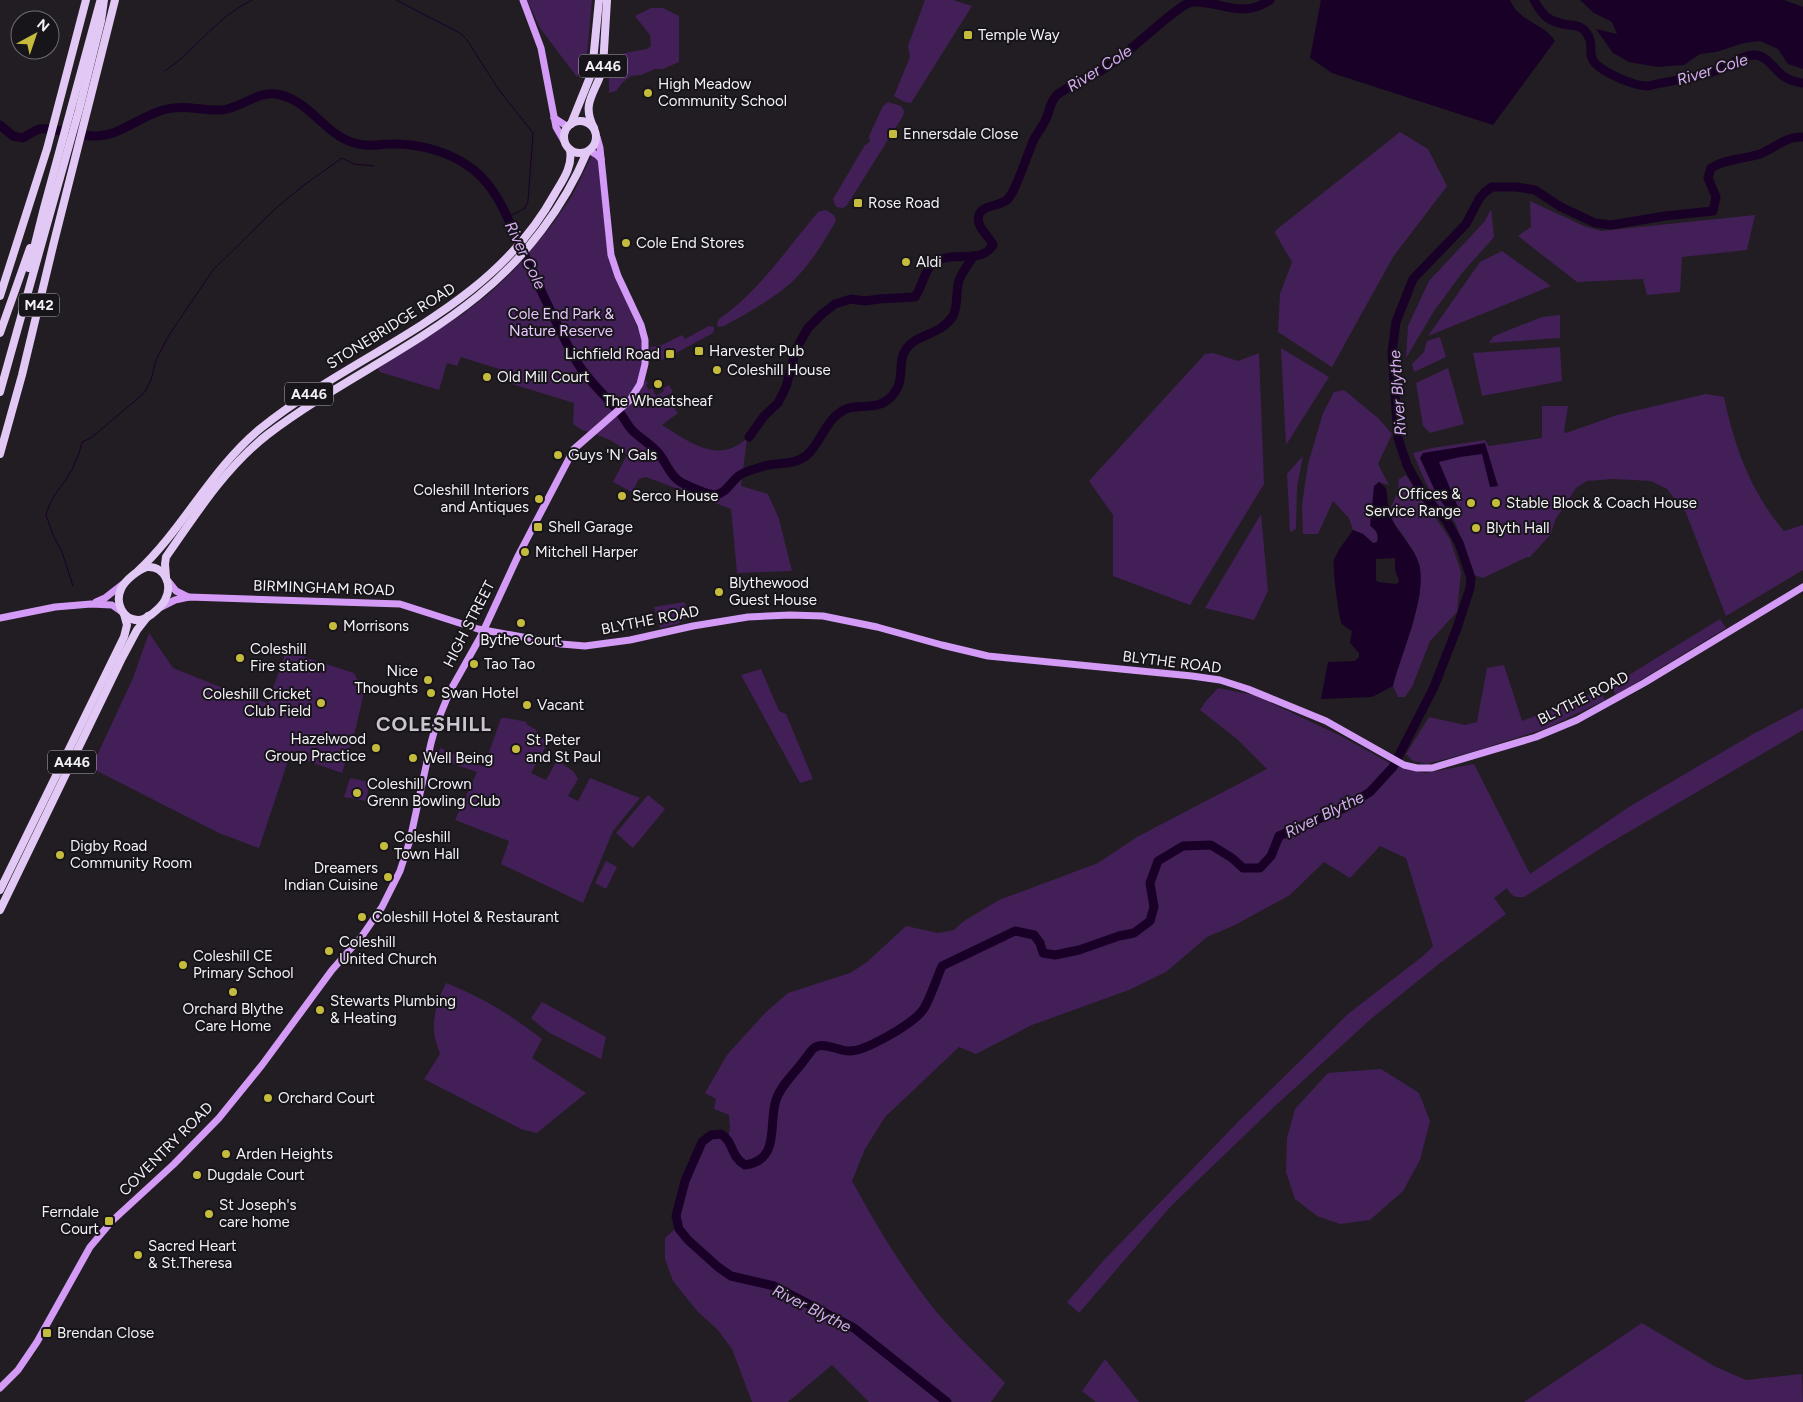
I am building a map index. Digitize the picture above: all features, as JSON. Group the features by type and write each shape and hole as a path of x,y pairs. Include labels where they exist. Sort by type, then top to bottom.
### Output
{"highway":[{"name":"M42","path":"0,296 47,149 86,0"},
{"name":"M42","path":"0,392 63,153 101,21 102,0"},
{"name":"M42","path":"0,454 22,375 116,0"},
{"name":"A446","path":"569,125 592,72 599,0"},
{"name":"A446","path":"594,128 590,120 588,107 603,67 608,0"},
{"path":"577,121 584,121 590,124 594,128 597,137 594,147 588,152 581,154 570,150 564,141 569,125 577,121"},
{"name":"STONEBRIDGE ROAD","path":"530,239 565,176 572,159 570,150"},
{"name":"STONEBRIDGE ROAD","path":"167,578 164,564 166,557 204,501 241,459 266,436 307,406 458,311 485,290 530,239 570,187 588,152"},
{"name":"M42","path":"44,208 63,153"},
{"path":"0,333 44,208"},
{"path":"10,351 18,310 44,208"},
{"name":"STONEBRIDGE ROAD","path":"138,572 168,540 199,495 220,469 260,429 302,398 453,305 513,258"},
{"path":"151,567 158,569 167,578 167,594 161,606 148,616 137,620 123,613 119,598 125,583 138,572 143,568 151,567"},
{"name":"A446","path":"0,890 124,637 127,625 123,613"},
{"name":"A446","path":"0,910 122,658 137,630 148,616"}],"main road":[{"path":"523,0 541,48 556,127 564,141"},
{"path":"554,117 569,125"},
{"path":"597,137 601,159"},
{"path":"588,152 597,155 601,159"},
{"name":"HIGH STREET","path":"362,936 382,907 400,871 410,840 436,725 448,695 484,630 518,556 568,460 578,444 630,400 640,384 644,372 645,340 641,325 610,255 601,159"},
{"path":"167,578 172,588 189,597"},
{"path":"91,604 105,598 125,583"},
{"name":"BLYTHE ROAD","path":"484,630 553,643 585,646 630,640 693,626 748,617 823,616 877,627 942,646 988,656 1220,680 1248,689 1326,721 1404,765 1424,769 1443,766 1536,737 1577,720 1644,683 1803,587"},
{"name":"BIRMINGHAM ROAD","path":"161,606 189,597 400,604 484,630"},
{"path":"0,618 55,607 91,604 112,605 123,613"},
{"name":"COVENTRY ROAD","path":"0,1388 18,1370 37,1342 90,1247 112,1221 174,1164 219,1118 258,1070 332,970 362,936"}],"green space":[{"path":"527,0 592,0 587,55 577,77 540,28"},
{"path":"925,0 953,0 972,6 911,103 894,96 910,57 908,46"},
{"path":"651,8 663,8 679,16 679,62 663,69 655,69 641,75 631,76 616,91 609,93 609,59 625,53 647,49 651,46 650,35 635,16"},
{"path":"888,102 901,106 904,111 903,116 847,205 843,208 836,207 833,199 865,145 870,142 869,136 883,106"},
{"path":"1400,132 1428,149 1447,186 1393,257 1332,367 1278,332 1280,294 1292,262 1275,233 1276,230"},
{"name":"Cole End Park & Nature Reserve","path":"592,155 598,159 608,256 642,339 643,356 641,371 637,383 623,403 590,432 582,430 573,424 574,403 512,384 515,374 461,357 457,366 447,363 439,390 380,372 377,367 463,314 490,293 514,270 551,226 572,196"},
{"path":"1530,201 1584,226 1601,231 1755,215 1747,250 1682,257 1680,292 1647,295 1643,279 1577,282 1518,236 1531,227"},
{"path":"1491,209 1494,237 1462,273 1434,311 1406,358 1408,326 1429,281 1485,221"},
{"path":"826,210 834,215 836,221 807,266 795,279 761,305 724,326 718,327 719,319 734,308 760,282 818,212"},
{"path":"1502,251 1551,286 1428,336 1480,262"},
{"path":"1560,315 1560,338 1489,343 1494,336 1542,317"},
{"path":"709,326 714,327 713,333 665,359 660,360 651,356 650,347 662,345 682,335 685,339"},
{"path":"1440,337 1446,357 1414,372 1412,364 1424,352 1427,341"},
{"path":"1560,347 1562,381 1482,396 1473,353"},
{"path":"1281,348 1329,377 1286,445"},
{"path":"1213,353 1238,361 1259,353 1264,484 1190,605 1113,576 1113,515 1089,481 1205,354"},
{"path":"1448,368 1464,424 1430,433 1423,426 1416,383"},
{"path":"646,380 649,390 652,388 656,396 664,391 663,388 669,385 673,392 666,396 678,413 662,425 693,444 715,450 726,450 747,438 741,486 768,494 779,519 792,571 737,573 731,509 646,477 639,479 632,492 613,482 627,455 620,450 621,447 595,434 630,403"},
{"path":"1344,390 1378,418 1392,434 1378,464 1389,485 1379,482 1377,543 1373,543 1363,534 1353,530 1349,518 1333,501 1318,534 1303,534 1302,505 1308,464 1323,413 1334,392"},
{"path":"1706,394 1724,397 1733,433 1745,468 1772,516 1784,531 1803,525 1803,570 1726,616 1686,513 1667,489 1651,481 1613,479 1587,481 1576,488 1555,520 1551,534 1530,557 1483,578 1474,575 1455,522 1441,509 1435,500 1413,453 1432,448 1485,440 1489,446 1542,438 1542,406 1568,406 1564,432 1566,433 1617,415"},
{"path":"1303,456 1297,487 1296,529 1290,532 1287,474"},
{"path":"1406,475 1450,539 1461,572 1457,612 1430,641 1412,687 1405,697 1398,697 1393,686 1398,665 1412,627 1420,593 1420,566 1405,538 1394,523 1389,511 1398,492 1399,479"},
{"path":"1261,514 1268,591 1254,620 1205,608"},
{"path":"685,602 686,618 677,624 660,628 654,607"},
{"path":"1720,619 1726,628 1616,695 1611,686"},
{"path":"149,633 173,668 238,694 268,703 286,651 354,673 364,692 342,773 290,755 259,848 219,833 89,767 94,762 133,678"},
{"path":"1504,665 1522,721 1600,690 1605,700 1547,728 1472,752 1427,764 1413,761 1406,754 1429,717 1465,725 1477,722 1487,668"},
{"path":"761,669 779,711 786,714 813,779 800,783 741,675"},
{"path":"1218,688 1254,695 1339,735 1395,766 1425,773 1474,764 1530,874 1632,805 1755,733 1803,708 1803,730 1608,844 1524,897 1514,896 1507,888 1494,898 1506,914 1440,963 1372,1018 1275,1106 1171,1206 1079,1313 1067,1302 1105,1259 1239,1121 1348,1014 1423,956 1433,946 1406,858 1380,846 1350,878 1324,862 1290,895 1235,925 1207,937 1166,972 1129,990 1032,1025 976,1054 959,1047 885,1117 865,1149 852,1181 893,1251 928,1301 956,1334 1005,1383 991,1402 869,1402 832,1365 788,1402 752,1402 732,1349 717,1329 698,1312 673,1281 665,1259 665,1238 675,1229 679,1229 677,1218 680,1200 694,1161 705,1141 710,1136 719,1134 728,1138 730,1128 729,1115 714,1109 716,1099 705,1093 727,1055 766,1012 788,993 850,973 867,962 906,926 938,933 954,930 964,921 999,900 1098,863 1137,837 1267,769 1237,739 1200,710"},
{"path":"501,718 527,722 526,724 535,729 548,745 531,773 546,780 557,760 574,772 578,779 568,796 578,801 590,778 640,798 613,831 583,903 501,864 509,841 455,820 477,772 431,758 435,749 443,749 484,767"},
{"name":"Coleshill Crown Grenn Bowling Club","path":"350,778 370,782 366,801 344,797"},
{"path":"648,795 665,809 633,848 616,833"},
{"path":"606,861 617,867 606,889 595,883"},
{"path":"446,983 496,1007 542,1039 532,1058 586,1093 537,1133 521,1129 424,1079 440,1054 435,1038 434,1024 438,1002"},
{"path":"542,1002 606,1037 601,1059 548,1032 531,1018"},
{"path":"1381,1069 1419,1093 1430,1121 1420,1160 1403,1191 1370,1220 1340,1224 1317,1216 1295,1199 1286,1172 1287,1138 1295,1109 1328,1073"},
{"path":"1642,1323 1714,1366 1746,1380 1802,1374 1803,1402 1524,1402"},
{"path":"1105,1359 1139,1402 1096,1402 1082,1391"}],"shaded area":[{"path":"1321,0 1510,0 1519,13 1545,30 1555,41 1493,125 1332,73 1310,58"},
{"path":"1580,0 1784,0 1803,7 1803,69 1788,64 1778,49 1760,41 1700,54 1684,65 1657,67 1629,62 1613,53 1596,29 1617,34 1612,22 1594,13"},
{"path":"1485,443 1498,486 1490,487 1482,454 1439,462 1458,507 1459,513 1451,516 1436,493 1420,458 1423,453"},
{"path":"1379,482 1386,488 1393,521 1419,564 1421,577 1417,608 1393,686 1372,697 1321,699 1328,662 1355,661 1359,657 1359,653 1350,643 1352,631 1343,625 1341,621 1335,582 1334,560 1353,530 1363,534 1373,543 1377,542 1377,533 1370,526 1374,486","holes":["1395,558 1395,570 1399,581 1397,584 1378,582 1376,580 1376,559"]}],"waterway":[{"path":"165,71 228,15 252,0"},
{"path":"396,0 460,33 467,40 499,90 533,133 528,201 525,208 507,218"},
{"name":"River Cole","path":"749,437 764,416 778,403 786,387 796,349 808,328 822,314 835,304 851,299 865,301 915,297 928,269 935,262 950,257 974,256 988,251 993,245 979,223 979,215 984,209 1005,202 1008,199 1020,177 1034,139 1045,122 1051,103 1057,95 1098,72 1129,51 1182,6 1192,2 1202,2 1240,9 1260,6 1270,0"},
{"name":"River Cole","path":"1534,0 1540,11 1547,18 1583,29 1590,39 1592,59 1599,67 1612,75 1635,84 1649,86 1699,76 1714,72 1751,55 1764,58 1787,78 1803,83"},
{"name":"River Cole","path":"0,125 13,136 23,138 40,129 92,136 102,135 120,130 154,113 171,108 221,110 235,107 255,97 276,94 288,97 299,103 346,140 366,145 401,144 424,147 446,154 466,164 483,179 496,197 561,332 585,374 620,413 631,429 657,451 676,478 682,483 712,495 723,492 746,472 764,466 790,463 802,459 815,445 833,418 845,409 874,406 888,399 898,387 903,354 906,349 917,340 942,327 953,316 956,308 959,280 974,256"},
{"name":"River Blythe","path":"947,1402 854,1328 774,1286 731,1276 688,1240 679,1229 676,1216 685,1181 702,1142 711,1135 721,1134 728,1141 740,1161 745,1165 756,1162 769,1149 774,1109 778,1095 811,1051 819,1046 829,1046 845,1051 857,1050 877,1042 909,1023 925,1007 942,966 1015,931 1034,935 1040,943 1043,953 1055,955 1079,950 1119,936 1134,933 1150,921 1154,907 1150,883 1158,861 1183,846 1211,845 1232,858 1243,868 1260,868 1271,856 1279,836 1344,808 1370,792 1393,767 1434,687 1457,628 1470,588 1471,578 1459,543 1446,520 1424,496 1407,465 1398,438 1392,352 1396,322 1413,279 1466,224 1479,199 1492,187 1517,187 1535,190 1561,207 1595,223 1611,225 1665,216 1713,211 1716,197 1708,178 1711,168 1728,161 1760,154 1791,138 1803,137"},
{"path":"73,586 62,552 46,515 52,499 74,465 82,442 91,438 144,393 151,380 156,360 169,335 213,270 275,209 304,185 342,158 354,164 374,166"}],"place":[{"name":"Temple Way","path":"968,35"},
{"name":"High Meadow Community School","path":"648,93"},
{"name":"Ennersdale Close","path":"893,134"},
{"name":"Rose Road","path":"858,203"},
{"name":"Cole End Stores","path":"626,243"},
{"name":"Aldi","path":"906,262"},
{"name":"Harvester Pub","path":"699,351"},
{"name":"Lichfield Road","path":"670,354"},
{"name":"Coleshill House","path":"717,370"},
{"name":"Old Mill Court","path":"487,377"},
{"name":"The Wheatsheaf","path":"658,384"},
{"name":"Guys 'N' Gals","path":"558,455"},
{"name":"Serco House","path":"622,496"},
{"name":"Coleshill Interiors and Antiques","path":"539,499"},
{"name":"Offices & Service Range","path":"1471,503"},
{"name":"Stable Block & Coach House","path":"1496,503"},
{"name":"Shell Garage","path":"538,527"},
{"name":"Blyth Hall","path":"1476,528"},
{"name":"Mitchell Harper","path":"525,552"},
{"name":"Blythewood Guest House","path":"719,592"},
{"name":"Bythe Court","path":"521,623"},
{"name":"Morrisons","path":"333,626"},
{"name":"Coleshill Fire station","path":"240,658"},
{"name":"Tao Tao","path":"474,664"},
{"name":"Nice Thoughts","path":"428,680"},
{"name":"Swan Hotel","path":"431,693"},
{"name":"Coleshill Cricket Club Field","path":"321,703"},
{"name":"Vacant","path":"527,705"},
{"name":"Hazelwood Group Practice","path":"376,748"},
{"name":"St Peter and St Paul","path":"516,749"},
{"name":"Well Being","path":"413,758"},
{"name":"Coleshill Crown Grenn Bowling Club","path":"357,793"},
{"name":"Coleshill Town Hall","path":"384,846"},
{"name":"Digby Road Community Room","path":"60,855"},
{"name":"Dreamers Indian Cuisine","path":"388,877"},
{"name":"Coleshill Hotel & Restaurant","path":"362,917"},
{"name":"Coleshill United Church","path":"329,951"},
{"name":"Coleshill CE Primary School","path":"183,965"},
{"name":"Orchard Blythe Care Home","path":"233,992"},
{"name":"Stewarts Plumbing & Heating","path":"320,1010"},
{"name":"Orchard Court","path":"268,1098"},
{"name":"Arden Heights","path":"226,1154"},
{"name":"Dugdale Court","path":"197,1175"},
{"name":"St Joseph's care home","path":"209,1214"},
{"name":"Ferndale Court","path":"109,1221"},
{"name":"Sacred Heart & St.Theresa","path":"138,1255"},
{"name":"Brendan Close","path":"47,1333"}],"district":[{"name":"COLESHILL","path":"434,724"}]}
